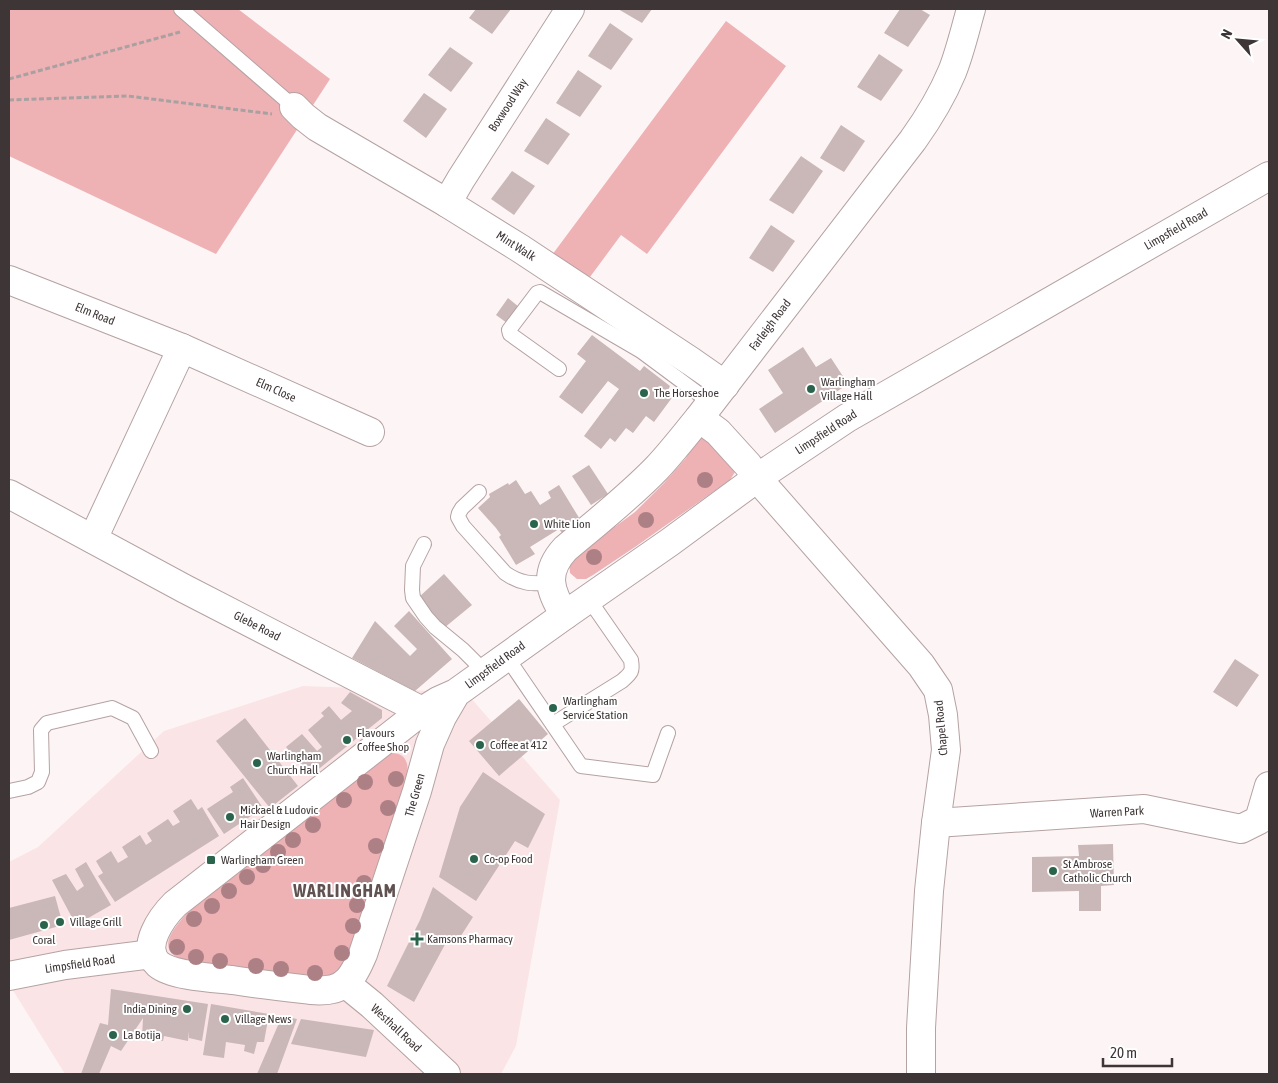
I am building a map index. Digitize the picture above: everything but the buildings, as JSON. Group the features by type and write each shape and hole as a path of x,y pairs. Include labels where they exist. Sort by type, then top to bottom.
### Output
{"street":[{"name":"Boxwood Way","path":"447,202 570,9"},
{"name":"Farleigh Road","path":"550,583 553,565 564,549 618,504 668,456 924,125 952,72 971,9"},
{"name":"Mint Walk","path":"297,118 317,127 447,202 692,362 711,402 722,437 748,465 757,478"},
{"name":"Limpsfield Road","path":"389,738 422,711 456,693 588,598 670,542 757,478 847,418 1269,176"},
{"name":"Elm Road","path":"9,280 182,348"},
{"name":"Elm Close","path":"182,348 370,432"},
{"path":"93,539 182,348"},
{"name":"Chapel Road","path":"757,478 921,665 938,690 943,715 946,750 928,901 921,1028 921,1074"},
{"name":"Glebe Road","path":"9,494 185,589 422,711"},
{"path":"550,583 557,602 565,615"},
{"name":"Limpsfield Road","path":"424,765 435,732 456,693"},
{"path":"345,983 331,991 322,991 186,974 164,968 155,960 152,954 152,946 157,928 175,904 380,743 389,738"},
{"name":"The Green","path":"345,983 356,970 363,954 424,765 419,755 409,745 398,739 389,738"},
{"name":"Warren Park","path":"936,824 1144,809 1241,829 1259,820 1269,786"},
{"name":"Limpsfield Road","path":"9,976 65,965 152,954"},
{"name":"Westhall Road","path":"345,983 372,1004 446,1074"}],"lane":[{"path":"181,9 297,118"},
{"path":"559,369 510,334 509,330 537,292 641,351 711,402"},
{"path":"479,492 466,503 459,513 458,517 463,526 505,572 513,578 527,583 550,583"},
{"path":"424,544 413,566 412,590 414,598 426,617 463,650 496,664 553,724 581,766 654,775 668,733"},
{"path":"553,724 622,681 631,673 631,660 588,598"},
{"path":"9,791 38,782 42,772 41,730 47,723 112,708 133,718 151,751"}],"path":[{"path":"9,79 201,27"},
{"path":"9,100 128,96 297,118"}],"shaded area":[{"path":"9,9 238,9 330,79 216,254 9,156"},
{"path":"726,21 786,66 647,254 621,235 587,281 552,255"},
{"path":"704,435 735,472 730,480 593,575 586,579 577,579 570,573 569,562 582,544 616,526 635,512 686,458 695,440"},
{"path":"303,686 436,691 463,689 560,800 516,1046 501,1074 65,1074 9,984 9,862 38,847 164,731"},
{"path":"389,753 395,753 404,757 408,770 407,781 353,951 332,980 185,962 172,953 169,949 169,939 175,928 190,910 381,757"}],"place":[{"name":"Warlingham Village Hall","path":"811,389"},
{"name":"The Horseshoe","path":"644,393"},
{"name":"White Lion","path":"534,524"},
{"name":"Warlingham Service Station","path":"553,708"},
{"name":"Flavours Coffee Shop","path":"347,740"},
{"name":"Coffee at 412","path":"480,745"},
{"name":"Warlingham Church Hall","path":"257,763"},
{"name":"Mickael & Ludovic Hair Design","path":"230,817"},
{"name":"Co-op Food","path":"474,859"},
{"name":"Warlingham Green","path":"211,860"},
{"name":"St Ambrose Catholic Church","path":"1053,871"},
{"name":"Village Grill","path":"60,922"},
{"name":"Coral","path":"44,925"},
{"name":"Kamsons Pharmacy","path":"417,939"},
{"name":"India Dining","path":"187,1009"},
{"name":"Village News","path":"225,1019"},
{"name":"La Botija","path":"113,1035"}],"district":[{"name":"WARLINGHAM","path":"345,891"}]}
